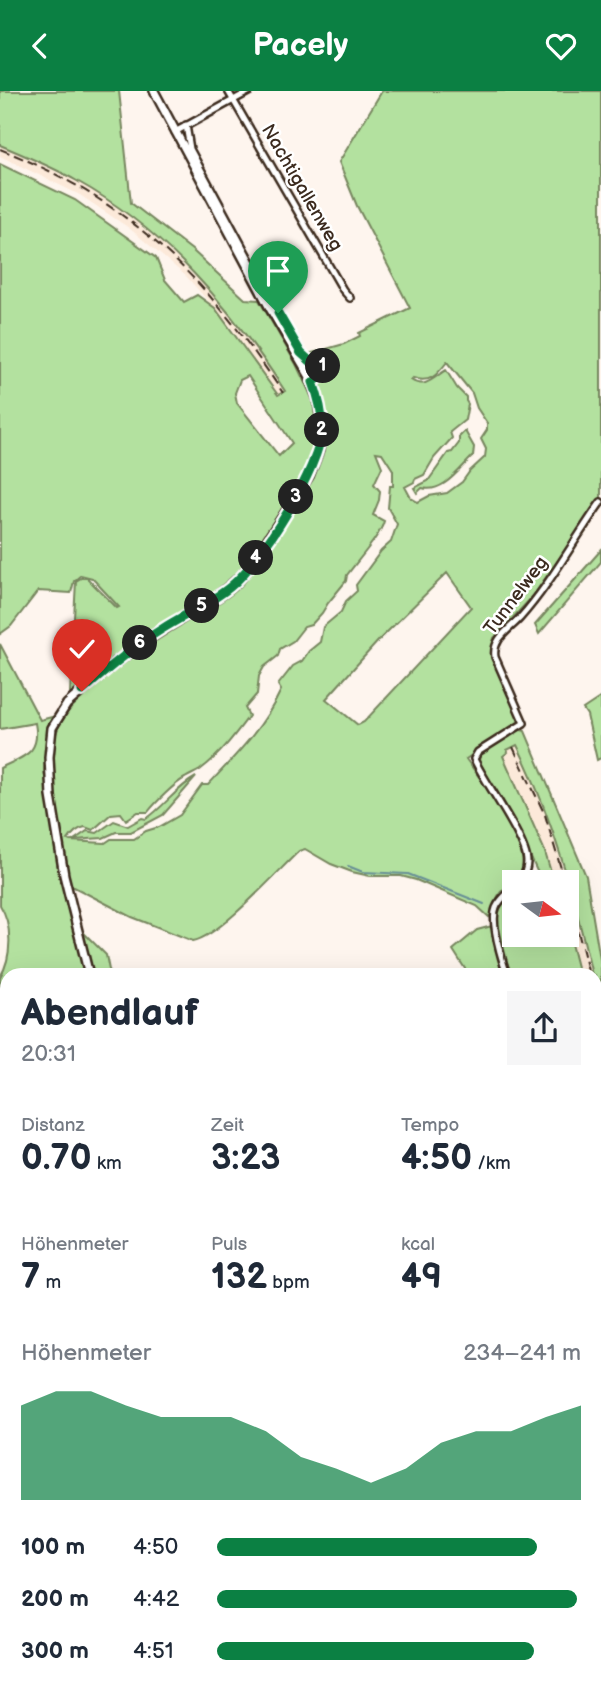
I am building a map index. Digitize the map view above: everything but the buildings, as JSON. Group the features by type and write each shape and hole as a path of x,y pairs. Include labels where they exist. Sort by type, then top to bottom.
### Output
{"main road":[{"path":"87,968 64,876 51,796 48,757 52,728 65,707 89,684 139,644 232,586 250,566 309,476 319,450 322,418 313,382 276,320 154,91"}],"street":[{"name":"Nachtigallenweg","path":"228,91 343,291 350,298"},
{"path":"175,132 250,91"},
{"path":"186,125 190,149 287,329 305,358 324,367 325,373 313,382"},
{"name":"Tunnelweg","path":"525,870 525,852 474,759 478,752 524,723 495,657 495,647 500,636 532,602 601,502"},
{"path":"502,898 495,913 505,968"}],"shaded area":[{"path":"0,145 78,181 122,210 160,241 222,303 285,391 278,396 230,326 186,276 129,228 80,195 0,156"},
{"path":"516,745 535,784 564,870 550,870 544,849 502,755"},
{"path":"579,927 590,968 577,968 572,947 579,947"}],"green space":[{"path":"0,91 119,91 131,203 192,250 245,299 259,300 296,364 315,404 318,427 308,468 240,570 211,595 134,643 72,695 76,581 87,578 119,607 92,578 81,575 74,581 71,593 38,591 11,626 0,634 0,164 75,200 156,258 165,280 184,302 197,295 215,308 278,395 285,391 219,301 167,247 109,201 77,181 0,145","holes":["248,376 292,443 279,456 237,403 235,393 240,380"]},
{"path":"382,91 601,91 601,498 533,596 494,638 492,658 520,722 466,759 511,828 522,857 522,869 502,870 502,891 489,917 477,906 416,880 401,876 370,876 352,872 305,849 299,851 218,928 193,941 132,917 70,885 55,805 52,763 54,744 58,728 67,713 100,682 149,645 239,588 298,502 311,479 325,431 325,406 317,381 301,356 344,344 360,336 359,333 410,308 357,206 339,162","holes":["447,362 472,393 477,408 487,423 487,430 481,439 486,449 485,457 462,482 447,493 429,496 418,502 411,498 405,487 424,475 434,458 452,438 450,432 465,420 468,404 466,397 446,370 425,383 411,380 429,379","376,452 382,453 393,470 388,508 397,524 391,542 356,585 357,591 346,601 341,612 323,627 320,642 302,661 293,666 278,685 281,690 267,716 249,740 208,785 202,785 180,815 159,827 134,839 111,839 105,843 68,840 82,828 93,830 111,814 121,813 126,820 138,812 148,812 171,789 200,770 226,745 249,716 245,708 257,694 259,676 264,667 278,656 280,649 293,641 304,627 311,625 322,613 382,527 384,521 373,515 380,491 374,484 382,467","447,573 471,607 364,722 358,725 326,699 380,639"]},
{"path":"465,431 474,447 473,456 444,484 430,489 422,488 417,493 414,488 428,481 448,453 459,443 459,437"},
{"path":"601,550 601,562 539,634 535,625"},
{"path":"0,644 40,720 52,717 48,728 44,771 62,884 74,923 106,955 109,968 4,968 9,951 9,932 0,905 0,768 29,753 33,748 36,733 35,723 0,729"},
{"path":"601,697 601,758 597,760 587,715 583,709"},
{"path":"517,729 525,731 586,876 601,968 590,968 579,920 579,870 565,870 541,801 517,745 507,750 503,756 544,849 550,870 536,870 519,832 479,761 480,755"},
{"path":"196,777 163,815 131,832 74,840 87,831 97,833 114,821 128,826 142,818 146,819"},
{"path":"502,901 502,941 497,919"},
{"path":"492,926 501,968 465,968 453,950 477,930"},
{"path":"504,947 572,947 577,968 508,968"}],"waterway":[{"path":"348,866 363,872 408,874 484,904"}],"railway":[{"path":"0,149 89,193 127,218 161,247 224,313 283,393"},
{"path":"513,747 545,815 561,870"},
{"path":"579,935 587,968"}],"route":[{"path":"82,691 139,644 232,586 250,566 309,476 319,450 322,429 313,382 323,376 325,370 321,365 305,358 278,313"}]}
